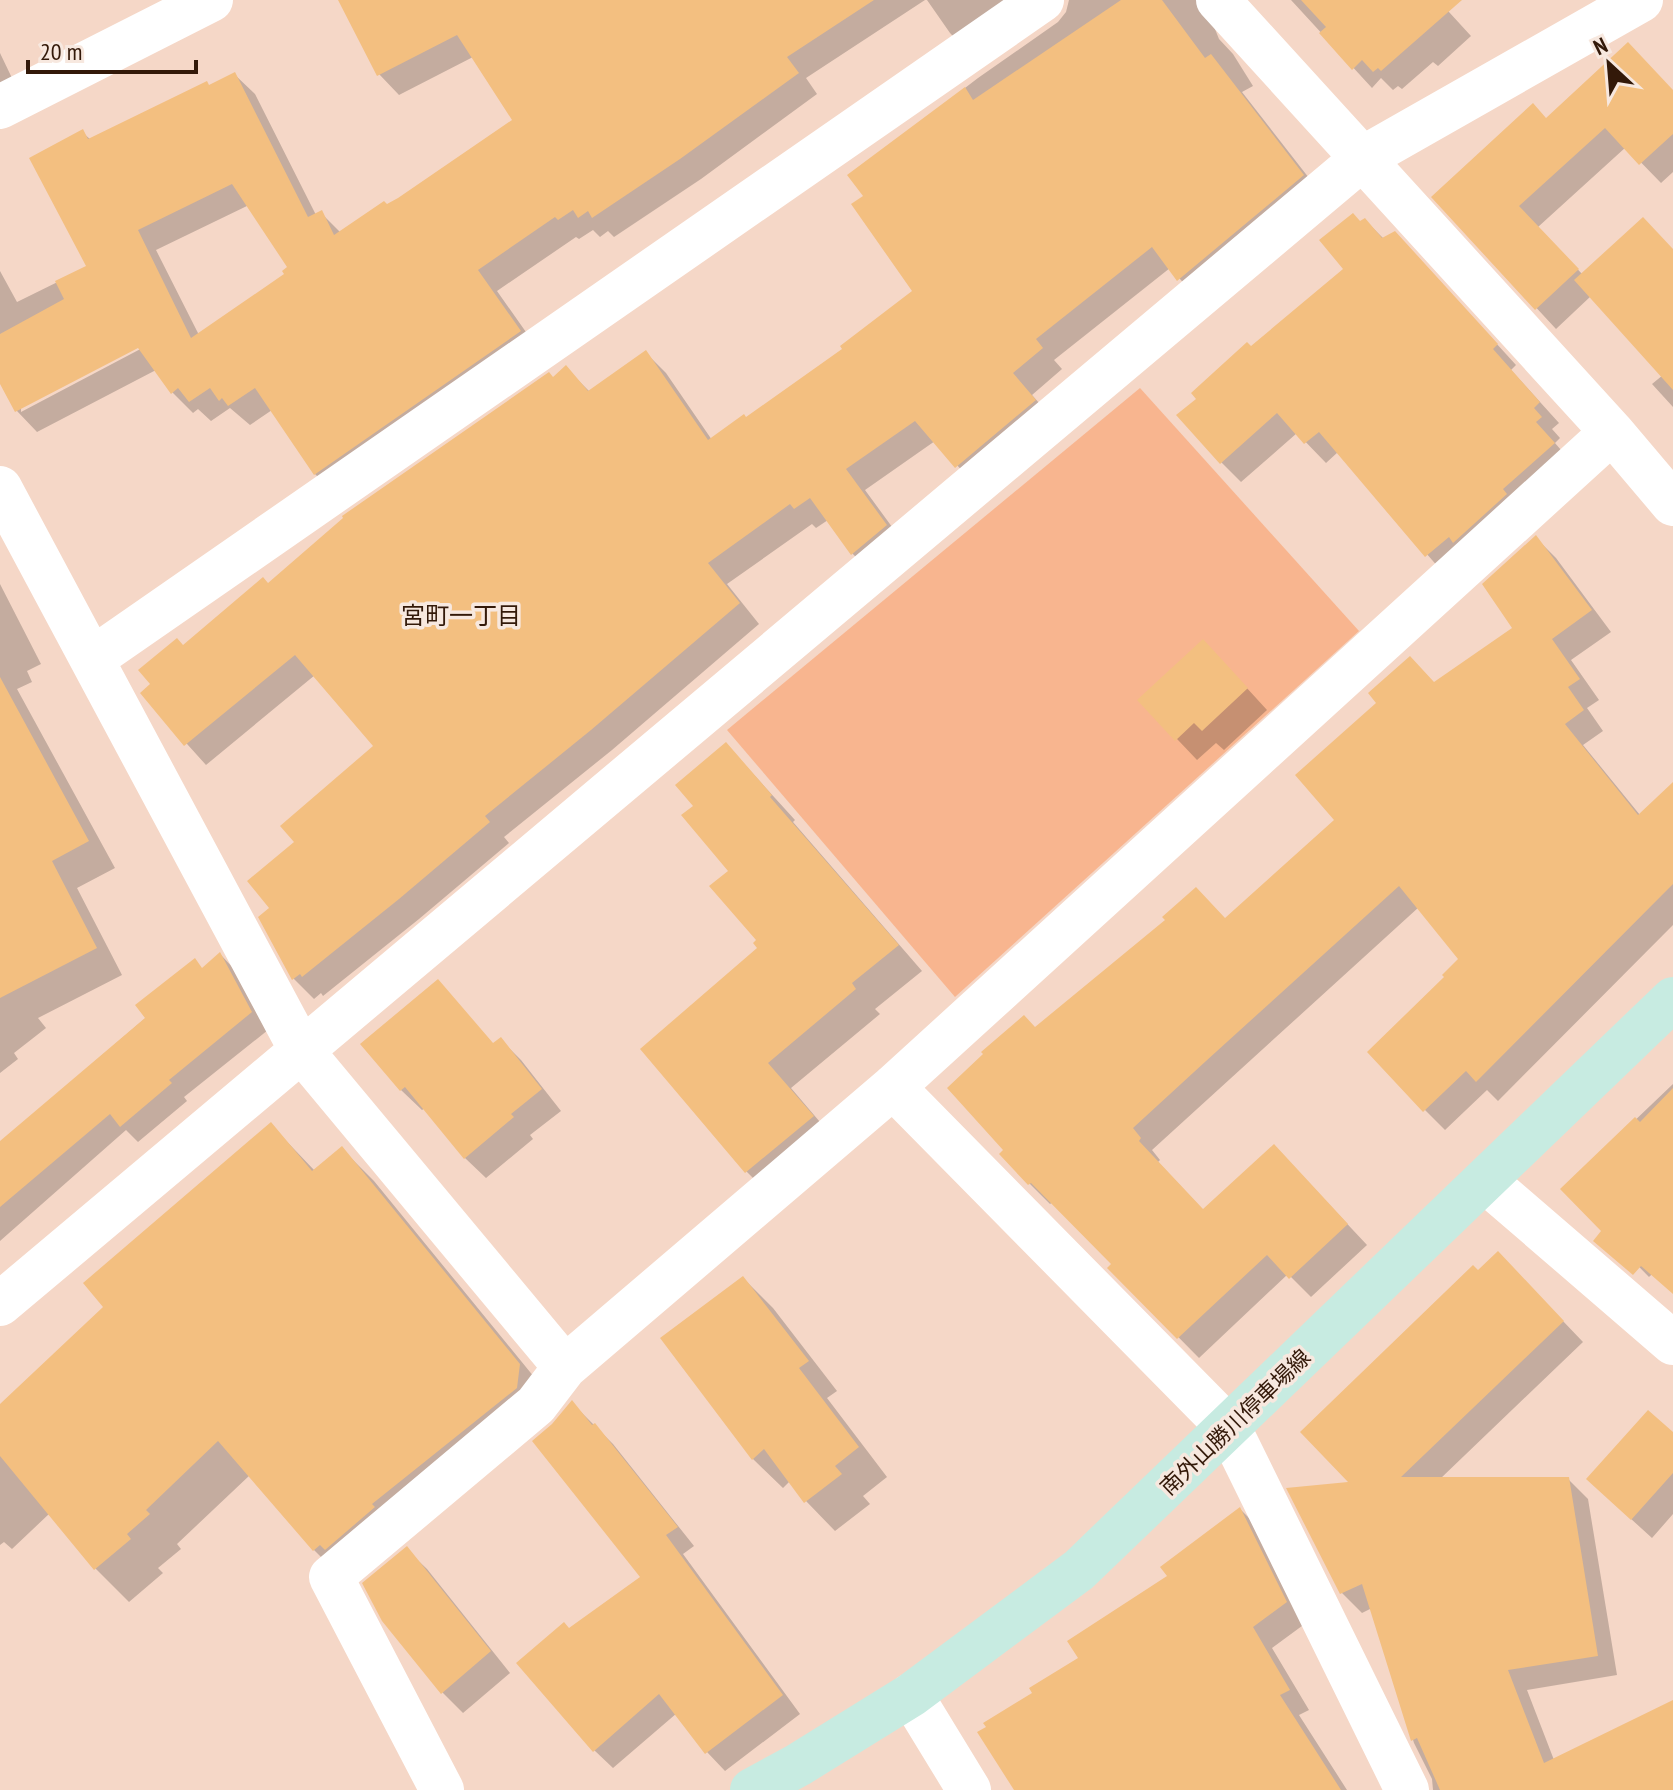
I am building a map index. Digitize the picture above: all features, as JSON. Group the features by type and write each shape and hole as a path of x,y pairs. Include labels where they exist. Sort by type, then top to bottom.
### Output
{"main road":[{"name":"南外山勝川停車場線","path":"752,1790 911,1695 1079,1570 1673,999"}],"street":[{"path":"0,107 211,0"},
{"path":"92,659 1042,0"},
{"path":"1218,0 1612,432 1673,504"},
{"path":"0,1304 1363,158 1641,0"},
{"path":"442,1790 331,1577 536,1405 565,1367 893,1087 1612,432"},
{"path":"0,488 301,1050 565,1367"},
{"path":"893,1087 1229,1428 1407,1790"},
{"path":"1485,1181 1673,1343"},
{"path":"911,1695 969,1790"}],"shaded area":[{"path":"1140,388 1359,631 955,997 727,730"}],"building":[{"path":"338,0 874,0 787,57 799,73 680,159 592,218 588,211 578,218 573,210 558,220 555,217 478,270 521,331 314,475 255,388 228,406 222,398 219,401 210,388 189,402 178,388 171,394 138,348 15,412 0,384 0,334 64,299 55,281 86,266 29,158 83,129 88,139 207,81 209,85 235,72 308,217 322,210 334,235 384,201 387,204 398,198 512,120 457,35 377,76","holes":["232,184 287,267 282,271 284,274 191,338 138,230"]},
{"path":"1121,0 1162,0 1205,58 1211,54 1304,175 1177,281 1152,247 1036,339 1043,348 1013,373 1036,400 955,468 915,421 846,469 887,525 851,555 810,498 794,509 790,504 708,563 740,603 485,816 490,822 399,899 302,977 300,974 292,980 258,917 269,908 247,881 294,842 280,826 373,746 295,655 184,746 140,693 150,684 138,670 177,638 183,645 263,577 268,583 342,516 549,372 553,377 566,365 588,391 646,350 708,440 744,414 746,417 842,349 840,346 912,291 851,204 863,196 847,175 965,87 973,100"},
{"path":"1301,0 1462,0 1381,71 1378,68 1373,72 1362,60 1352,70 1319,33 1326,27"},
{"path":"1628,42 1673,90 1673,134 1639,165 1605,128 1519,206 1579,269 1535,310 1431,197 1533,103 1546,118"},
{"path":"1353,213 1360,221 1365,218 1382,238 1395,231 1498,344 1493,349 1540,402 1534,408 1542,417 1536,422 1555,443 1503,489 1507,494 1453,543 1449,537 1425,557 1319,432 1304,444 1277,413 1220,464 1176,415 1196,399 1191,393 1247,342 1251,346 1343,269 1319,240"},
{"path":"1643,217 1673,249 1673,390 1574,280"},
{"path":"1536,535 1592,610 1552,639 1580,679 1568,687 1584,710 1565,724 1638,815 1673,782 1673,884 1476,1082 1466,1071 1423,1112 1367,1052 1444,977 1442,975 1458,959 1399,886 1206,1061 1133,1128 1141,1138 1139,1141 1203,1209 1274,1144 1348,1224 1289,1279 1267,1255 1177,1339 1107,1268 1111,1264 999,1154 1003,1150 947,1088 983,1054 981,1052 1024,1015 1035,1027 1165,920 1162,917 1196,887 1225,918 1334,820 1295,775 1376,703 1368,693 1410,656 1434,682 1512,628 1482,584"},
{"path":"1203,639 1248,688 1202,731 1194,723 1175,741 1137,700"},
{"path":"0,677 89,841 52,861 97,948 0,998"},
{"path":"726,742 899,945 852,983 856,989 768,1063 814,1116 745,1173 640,1049 757,948 753,943 756,940 709,886 728,871 681,815 693,806 675,785"},
{"path":"220,952 252,1012 169,1080 172,1083 120,1127 110,1114 0,1207 0,1141 145,1018 135,1005 195,958 202,968"},
{"path":"438,979 493,1043 501,1037 542,1089 464,1159 405,1087 400,1091 360,1044"},
{"path":"1673,1088 1673,1294 1641,1266 1633,1275 1593,1241 1601,1231 1560,1189 1635,1117 1640,1122"},
{"path":"271,1122 312,1171 342,1146 520,1364 517,1388 372,1504 375,1507 325,1550 320,1545 313,1551 218,1441 146,1510 150,1514 127,1534 131,1539 94,1570 0,1456 0,1404 103,1307 83,1283"},
{"path":"1498,1251 1564,1321 1401,1477 1569,1477 1598,1656 1508,1670 1544,1763 1673,1700 1673,1790 1440,1790 1417,1738 1411,1741 1362,1584 1340,1594 1286,1488 1348,1482 1300,1432 1473,1265 1478,1270"},
{"path":"743,1276 809,1361 799,1368 859,1447 835,1466 842,1474 804,1503 764,1449 752,1460 660,1338"},
{"path":"572,1400 592,1425 595,1423 678,1527 666,1535 783,1695 705,1754 659,1694 593,1752 516,1663 564,1622 569,1628 640,1577 532,1441 552,1424"},
{"path":"1648,1410 1673,1432 1673,1473 1631,1520 1586,1479"},
{"path":"1240,1507 1287,1602 1253,1627 1290,1690 1280,1695 1341,1790 1014,1790 977,1732 986,1727 983,1723 1032,1693 1029,1688 1078,1658 1067,1641 1167,1576 1160,1567"},
{"path":"407,1546 491,1651 441,1694 382,1621 362,1583"}],"district":[{"name":"宮町一丁目","path":"461,616"}]}
